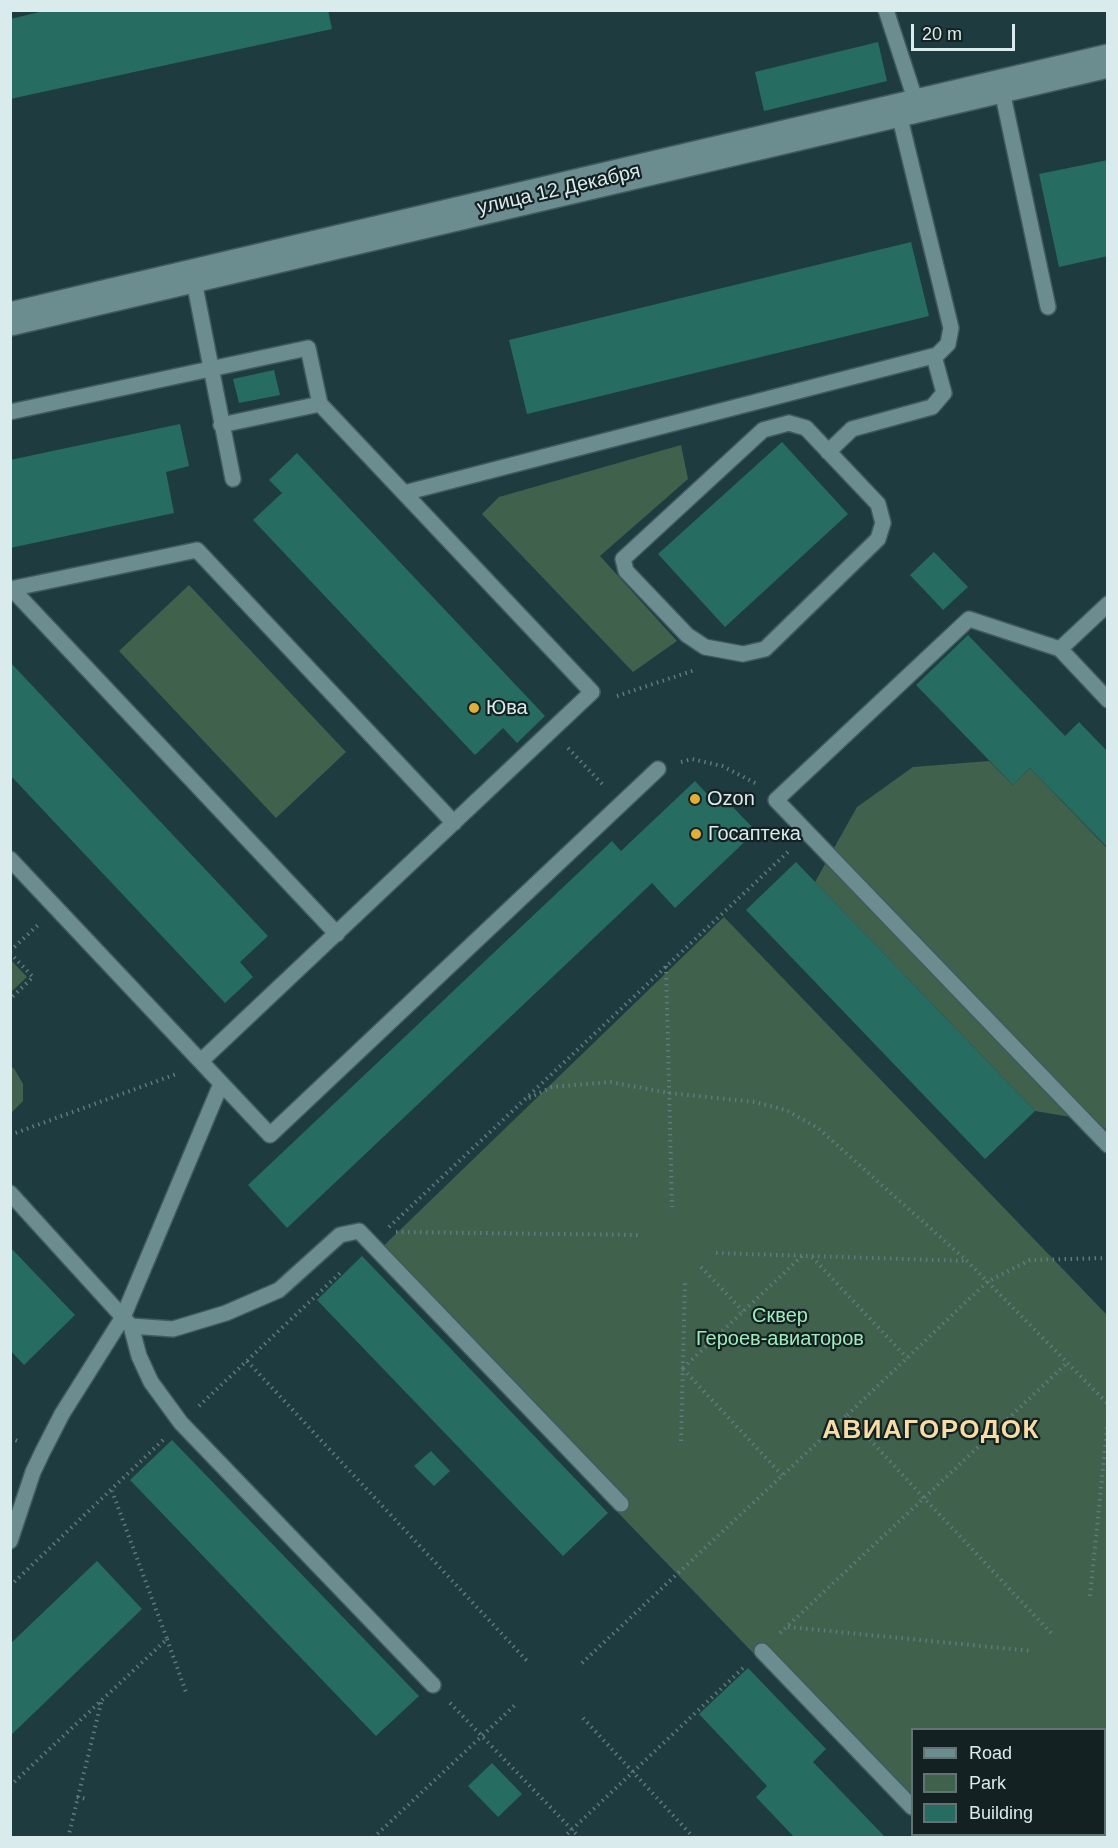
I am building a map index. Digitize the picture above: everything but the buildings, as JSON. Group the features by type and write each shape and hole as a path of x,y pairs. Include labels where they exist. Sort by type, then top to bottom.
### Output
{"main road":[{"name":"улица 12 Декабря","path":"10,319 1107,61"}],"lane":[{"path":"404,493 934,356 948,345 951,328 886,10"},
{"path":"1001,86 1048,307"},
{"path":"193,276 233,479"},
{"path":"10,412 308,348 320,404 592,692 201,1061"},
{"path":"828,452 852,429 932,407 944,393 934,356"},
{"path":"221,425 320,404"},
{"path":"789,423 806,428 878,504 883,523 878,540 765,649 743,654 724,650 705,647 687,635 626,571 623,559 763,430 789,423"},
{"path":"11,589 197,549 454,823"},
{"path":"11,589 337,934"},
{"path":"1060,649 1107,604"},
{"path":"1107,700 1060,649 969,619 776,800 1107,1145"},
{"path":"10,859 270,1135 658,768"},
{"path":"10,1541 16,1508 62,1414 127,1321 221,1083"},
{"path":"10,1193 127,1321 151,1382 181,1423 433,1685"},
{"path":"127,1321 173,1329 225,1313 279,1290 340,1235 359,1232 621,1504"},
{"path":"762,1651 911,1806"}],"path":[{"path":"574,711 723,661 724,650"},
{"path":"552,731 621,804"},
{"path":"658,768 692,759 722,766 752,780 776,800"},
{"path":"641,1235 384,1232 808,833"},
{"path":"10,999 33,977 10,952 56,908"},
{"path":"666,966 672,1207"},
{"path":"10,1135 172,1076 201,1061"},
{"path":"523,1101 552,1087 610,1082 669,1094 755,1102 786,1110 818,1128 967,1261 1107,1404"},
{"path":"10,1586 371,1244"},
{"path":"716,1253 967,1261"},
{"path":"683,1369 802,1256"},
{"path":"811,1256 907,1358"},
{"path":"582,1663 987,1282 1030,1260 1107,1258"},
{"path":"701,1267 743,1311"},
{"path":"681,1441 685,1282"},
{"path":"247,1361 529,1663"},
{"path":"563,1838 1067,1363"},
{"path":"683,1369 782,1475"},
{"path":"847,1415 1051,1633"},
{"path":"1090,1596 1107,1419"},
{"path":"112,1491 187,1695"},
{"path":"788,1626 1032,1651"},
{"path":"10,1786 167,1639"},
{"path":"433,1685 580,1838"},
{"path":"68,1838 102,1698"},
{"path":"373,1838 515,1705"},
{"path":"583,1718 694,1838"},
{"path":"77,1797 87,1799"}],"green space":[{"path":"681,445 688,479 600,556 677,641 633,672 482,514 499,497"},
{"path":"189,585 346,752 276,818 119,651"},
{"path":"989,761 1013,785 1030,768 1107,848 1107,1130 1094,1121 1035,1111 815,882 857,807 913,767"},
{"name":"Сквер Героев-авиаторов","path":"724,917 1107,1315 1107,1837 930,1836 1106,1836 1106,1728 911,1728 911,1817 372,1257"},
{"path":"11,960 27,977 11,992"},
{"path":"11,1066 23,1084 23,1101 11,1113"}],"place":[{"name":"Юва","path":"474,708"},
{"name":"Ozon","path":"695,799"},
{"name":"Госаптека","path":"696,834"}],"district":[{"name":"АВИАГОРОДОК","path":"931,1431"}]}
